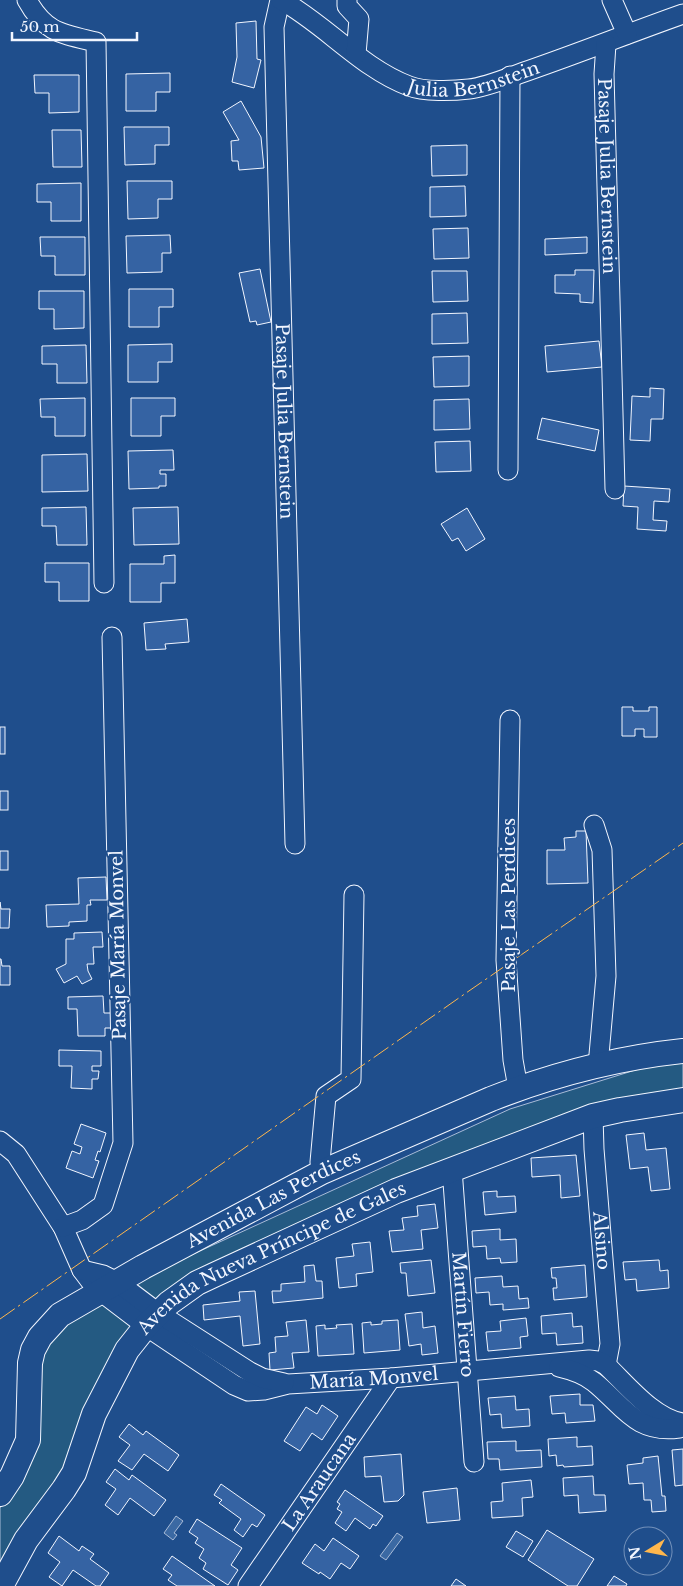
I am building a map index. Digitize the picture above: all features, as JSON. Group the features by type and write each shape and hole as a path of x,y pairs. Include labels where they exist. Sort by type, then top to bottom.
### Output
{"main road":[{"name":"Avenida Las Perdices","path":"0,1494 12,1476 28,1440 30,1363 36,1343 60,1315 108,1287 322,1172 518,1088 598,1066 653,1054 683,1051"},
{"name":"Avenida Nueva Príncipe de Gales","path":"1,1586 26,1540 74,1473 94,1414 127,1350 152,1320 182,1294 214,1275 396,1191 452,1169 593,1116 683,1100"}],"street":[{"path":"27,0 41,22 59,34 96,42 104,583"},
{"name":"Julia Bernstein","path":"280,0 300,11 388,77 411,87 441,90 471,89 606,44 627,34 683,14"},
{"name":"Pasaje Julia Bernstein","path":"280,0 274,27 295,844"},
{"path":"346,0 347,6 359,19 356,54"},
{"path":"612,0 627,34"},
{"name":"Pasaje Julia Bernstein","path":"606,44 604,74 615,489"},
{"path":"508,470 510,76"},
{"name":"Pasaje María Monvel","path":"63,1227 82,1220 103,1205 122,1143 112,636"},
{"name":"Pasaje Las Perdices","path":"510,720 506,960 513,1060 518,1088"},
{"path":"594,825 602,850 606,976 598,1066"},
{"path":"322,1172 320,1162 326,1096 351,1079 354,895"},
{"name":"Alsino","path":"593,1116 610,1344 606,1365"},
{"name":"María Monvel","path":"0,1141 16,1154 63,1227 82,1270 152,1320 234,1385 248,1390 264,1390 288,1384 391,1378 589,1360 598,1361 606,1365"},
{"name":"Martín Fierro","path":"452,1169 474,1462"},
{"name":"María Monvel","path":"548,1364 577,1372 593,1381 618,1407 637,1421 660,1428 683,1427"},
{"path":"606,1365 659,1414 673,1421 683,1423"},
{"name":"La Araucana","path":"248,1586 391,1378"}],"shaded area":[{"path":"683,1061 683,1095 609,1104 166,1299 69,1478 0,1582 0,1508 21,1476 43,1339 141,1278 510,1109 645,1067"},
{"path":"176,1516 183,1521 174,1533 177,1535 173,1540 164,1533"},
{"path":"397,1533 403,1537 386,1560 380,1556"}],"building":[{"path":"256,21 257,59 261,60 254,88 232,82 237,57 236,23"},
{"path":"170,73 170,92 156,92 156,111 126,111 126,74"},
{"path":"34,75 79,75 79,112 49,113 49,93 35,93"},
{"path":"241,101 261,137 264,168 239,170 238,161 232,161 231,141 239,140 223,112"},
{"path":"124,127 169,127 169,145 155,145 155,164 125,165"},
{"path":"52,130 81,130 82,167 53,167"},
{"path":"467,145 467,175 432,176 431,146"},
{"path":"127,181 172,181 172,199 158,199 158,218 128,219"},
{"path":"81,183 81,221 51,221 51,202 37,202 37,184"},
{"path":"465,186 466,216 430,217 430,187"},
{"path":"468,228 469,258 434,259 433,229"},
{"path":"170,235 171,253 162,253 162,272 127,273 126,236"},
{"path":"40,237 85,237 85,275 55,275 55,256 41,256"},
{"path":"587,237 587,253 545,255 545,239"},
{"path":"260,269 271,322 257,325 256,321 250,322 239,273"},
{"path":"575,270 594,270 593,303 580,302 580,294 555,293 555,275 575,275"},
{"path":"432,271 467,271 468,301 433,302"},
{"path":"129,289 173,289 173,307 159,307 159,327 129,327"},
{"path":"39,291 84,291 84,328 54,329 54,309 39,309"},
{"path":"467,313 468,343 432,344 432,314"},
{"path":"599,341 602,367 547,372 545,346"},
{"path":"172,344 172,362 158,362 158,382 128,382 128,345"},
{"path":"86,345 87,383 57,383 57,364 42,364 42,346"},
{"path":"469,356 469,386 434,387 433,357"},
{"path":"650,388 664,389 663,419 651,419 650,441 630,440 632,396 650,397"},
{"path":"85,398 85,436 55,436 55,417 41,417 40,399"},
{"path":"131,398 175,398 175,416 161,416 161,436 131,436"},
{"path":"469,399 470,429 434,430 434,400"},
{"path":"542,418 599,430 595,451 537,439"},
{"path":"470,441 471,471 436,472 435,442"},
{"path":"173,450 174,470 160,470 160,474 166,474 166,486 129,489 128,451"},
{"path":"87,454 88,491 42,492 42,455"},
{"path":"624,486 670,489 669,502 654,501 653,520 667,521 666,531 637,529 638,507 623,506"},
{"path":"86,507 87,545 57,545 56,526 42,526 42,508"},
{"path":"178,507 179,544 134,545 133,508"},
{"path":"467,508 485,539 466,551 458,538 452,541 441,524"},
{"path":"175,555 175,583 161,583 161,602 130,602 130,564 164,564 164,556"},
{"path":"45,563 89,563 89,601 59,601 59,582 45,582"},
{"path":"187,619 189,642 165,644 166,649 146,650 144,623"},
{"path":"622,707 633,707 633,711 649,711 649,707 657,707 657,737 644,737 644,729 635,729 635,736 622,736"},
{"path":"0,727 5,727 5,754 0,754"},
{"path":"0,791 8,791 8,810 0,810"},
{"path":"576,831 586,831 588,883 547,884 547,850 565,850 564,838 576,837"},
{"path":"0,851 8,851 8,870 0,870"},
{"path":"106,877 107,900 90,900 91,905 87,905 87,921 69,922 69,926 47,927 46,905 79,904 78,878"},
{"path":"0,902 1,909 10,909 9,928 0,928"},
{"path":"102,932 103,947 93,947 94,964 87,964 92,979 82,984 77,976 64,983 56,969 66,964 66,939 74,939 74,933"},
{"path":"0,959 2,966 10,966 10,985 0,985"},
{"path":"103,996 104,1013 118,1013 118,1028 105,1028 105,1036 78,1036 77,1009 68,1009 68,997"},
{"path":"59,1050 101,1051 101,1066 92,1066 92,1071 99,1071 98,1079 92,1079 92,1089 71,1088 72,1066 59,1066"},
{"path":"81,1124 106,1133 100,1152 98,1151 95,1160 99,1161 93,1178 66,1168 72,1151 80,1154 82,1147 74,1144"},
{"path":"644,1133 646,1150 666,1148 670,1189 651,1191 648,1167 630,1169 626,1135"},
{"path":"576,1155 580,1196 561,1198 560,1175 532,1177 531,1158"},
{"path":"497,1191 497,1197 515,1196 516,1212 485,1215 483,1192"},
{"path":"435,1204 438,1228 421,1230 423,1249 392,1252 389,1231 404,1230 402,1218 418,1216 417,1206"},
{"path":"500,1229 500,1240 516,1239 517,1262 501,1263 500,1258 487,1259 486,1246 473,1247 472,1231"},
{"path":"370,1242 373,1272 356,1274 357,1286 339,1288 336,1258 354,1256 352,1244"},
{"path":"431,1260 435,1293 408,1296 406,1273 401,1273 400,1263"},
{"path":"659,1260 660,1271 668,1270 669,1288 637,1291 636,1279 625,1280 623,1262"},
{"path":"314,1265 316,1281 322,1281 323,1298 273,1303 272,1291 281,1291 281,1284 305,1282 304,1266"},
{"path":"585,1265 587,1297 554,1300 553,1288 557,1288 556,1278 552,1278 551,1268"},
{"path":"502,1276 503,1287 518,1286 519,1299 528,1298 529,1308 503,1310 503,1304 490,1305 489,1292 476,1293 475,1278"},
{"path":"255,1291 260,1344 243,1346 240,1316 204,1320 203,1305 240,1301 239,1292"},
{"path":"422,1312 423,1328 435,1326 438,1353 422,1355 421,1344 409,1346 405,1314"},
{"path":"572,1313 573,1327 582,1326 583,1343 557,1345 556,1333 542,1334 541,1316"},
{"path":"526,1318 528,1336 520,1337 521,1348 488,1351 486,1332 501,1331 500,1321"},
{"path":"306,1320 309,1352 292,1353 294,1368 270,1370 269,1353 276,1352 275,1337 288,1336 286,1322"},
{"path":"398,1320 400,1350 364,1353 362,1323 371,1322 371,1325 382,1324 382,1321"},
{"path":"352,1324 354,1354 318,1356 316,1326 325,1325 325,1329 337,1328 336,1325"},
{"path":"580,1394 580,1405 593,1405 595,1421 566,1423 565,1413 552,1414 550,1396"},
{"path":"515,1396 516,1410 529,1409 530,1426 502,1428 501,1414 490,1415 488,1398"},
{"path":"322,1405 338,1416 322,1440 312,1433 300,1451 284,1441 306,1407 317,1414"},
{"path":"129,1424 143,1435 146,1431 179,1455 168,1471 144,1454 132,1470 118,1461 130,1445 119,1437"},
{"path":"577,1437 577,1447 592,1446 593,1465 557,1466 556,1455 549,1456 548,1439"},
{"path":"516,1441 516,1451 541,1450 542,1467 500,1470 499,1459 488,1459 487,1442"},
{"path":"683,1449 683,1485 675,1486 672,1450"},
{"path":"401,1454 404,1495 398,1501 384,1502 381,1476 365,1477 364,1457"},
{"path":"658,1456 662,1496 665,1496 666,1511 652,1512 651,1500 644,1500 643,1483 629,1484 627,1465 643,1463 643,1458"},
{"path":"115,1469 129,1480 132,1475 166,1500 154,1516 130,1498 118,1515 105,1505 116,1489 106,1482"},
{"path":"593,1476 594,1495 605,1495 606,1511 579,1513 578,1495 564,1496 563,1478"},
{"path":"531,1480 533,1497 522,1498 523,1516 492,1518 491,1502 503,1501 502,1483"},
{"path":"221,1484 265,1515 257,1527 252,1524 243,1537 234,1530 241,1519 219,1503 222,1500 214,1495"},
{"path":"457,1488 460,1520 427,1523 423,1492"},
{"path":"345,1490 383,1516 376,1526 373,1524 370,1529 355,1518 346,1531 335,1523 342,1512 337,1509 340,1504 337,1502"},
{"path":"197,1519 242,1548 231,1565 238,1570 228,1585 203,1569 206,1563 199,1558 204,1549 195,1543 198,1538 189,1532"},
{"path":"547,1530 594,1559 577,1586 568,1586 528,1560"},
{"path":"516,1531 533,1541 523,1557 506,1547"},
{"path":"59,1536 79,1551 82,1546 94,1554 90,1559 109,1573 100,1586 96,1586 73,1570 62,1586 49,1577 60,1562 48,1553"},
{"path":"333,1538 359,1556 350,1569 341,1563 330,1579 302,1563 315,1544 324,1551"},
{"path":"172,1556 215,1586 177,1586 168,1580 172,1575 163,1569"},
{"path":"614,1576 627,1584 626,1586 607,1586"},
{"path":"456,1579 466,1586 451,1586"}],"power":[{"path":"0,1319 683,843"}]}
